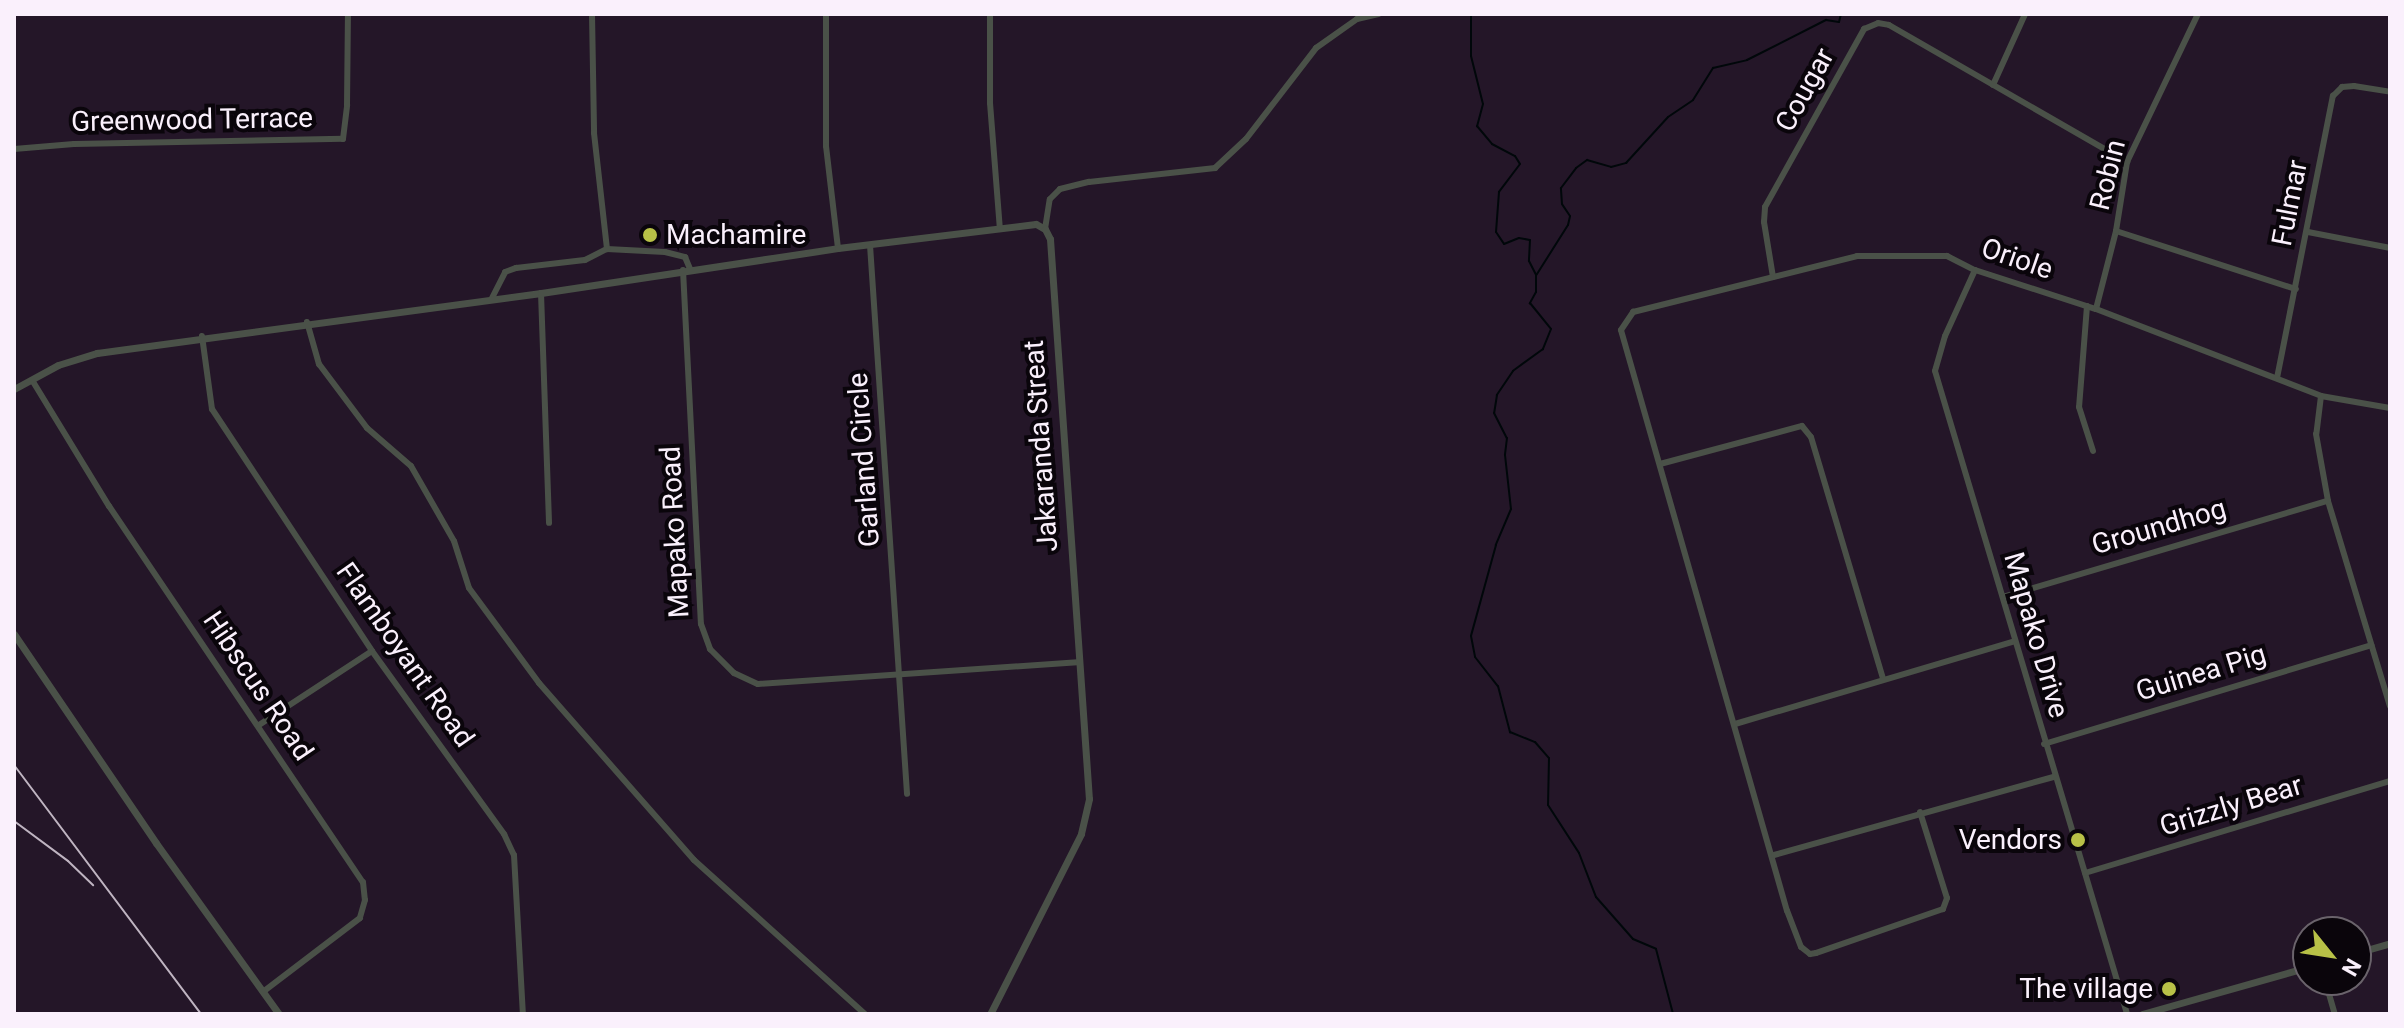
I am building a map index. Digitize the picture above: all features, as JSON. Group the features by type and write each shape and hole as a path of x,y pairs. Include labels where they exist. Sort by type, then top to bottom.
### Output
{"street":[{"name":"Greenwood Terrace","path":"14,149 74,144 343,139 347,105 348,14"},
{"path":"592,14 594,133 607,249"},
{"path":"826,14 826,146 838,248"},
{"path":"990,14 990,103 1000,229"},
{"path":"14,389 58,365 97,353 202,336 541,293 838,248 1036,224 1045,229 1050,199 1060,189 1215,168 1246,139 1316,48 1357,19 1378,14"},
{"path":"1993,85 2025,14"},
{"name":"Robin","path":"2096,309 2116,231 2127,162 2198,14"},
{"name":"Cougar","path":"1773,277 1764,222 1765,207 1864,29 1878,23 1889,25 2127,162"},
{"name":"Fulmar","path":"2277,378 2333,96 2342,87 2354,86 2390,92"},
{"name":"Jakaranda Streat","path":"990,1014 1081,834 1089,799 1077,662 1050,239 1045,229"},
{"path":"2116,231 2296,289"},
{"path":"2308,232 2390,248"},
{"name":"Garland Circle","path":"870,245 902,672 907,794"},
{"path":"492,298 505,272 585,260 607,249 665,252 685,257 687,270"},
{"name":"Oriole","path":"1660,464 1621,330 1623,322 1633,312 1857,256 1947,256 1975,270 2096,309 2321,396 2390,408"},
{"name":"Mapako Road","path":"687,270 701,624 710,649 734,673 758,684 1077,662"},
{"name":"Mapako Drive","path":"1975,270 1945,336 1935,371 2127,1014"},
{"path":"541,293 549,523"},
{"path":"2087,306 2079,407 2093,451"},
{"path":"307,322 319,364 367,428 411,466 454,541 469,588 539,683 694,860 865,1014"},
{"name":"Flamboyant Road","path":"202,336 212,409 372,651 504,834 514,855 523,1014"},
{"name":"Hibscus Road","path":"32,380 109,506 363,882 365,900 360,918 263,992"},
{"path":"2321,396 2316,434 2328,501 2390,706"},
{"path":"1883,679 1811,437 1802,426 1660,464 1774,855 1787,911 1801,947 1810,954 1816,953 1943,909 1947,898 1920,812"},
{"name":"Groundhog","path":"2003,597 2328,501"},
{"path":"14,634 279,1014"},
{"path":"1735,724 2015,641"},
{"name":"Guinea Pig","path":"2044,744 2371,645"},
{"path":"259,725 372,651"},
{"path":"1774,855 2054,777"},
{"name":"Grizzly Bear","path":"2085,873 2390,781"},
{"path":"2142,1014 2167,1010 2292,972"}],"waterway":[{"path":"1471,14 1471,56 1483,104 1477,126 1492,144 1515,156 1520,164 1499,192 1496,232 1504,244 1519,238 1530,240 1529,261 1536,275 1536,292 1530,303 1551,329 1543,349 1513,371 1497,395 1494,413 1507,438 1505,455 1511,509 1496,545 1471,636 1475,657 1498,686 1510,732 1535,742 1549,758 1548,805 1579,853 1596,897 1633,939 1656,949 1673,1014"},
{"path":"1537,274 1568,225 1570,216 1562,204 1561,188 1576,168 1587,160 1611,167 1626,163 1668,117 1693,100 1713,68 1747,60 1826,20 1839,22 1841,14"}],"railway":[{"path":"14,765 201,1014"},
{"path":"14,821 68,861 93,885"}],"place":[{"name":"Machamire","path":"650,235"},
{"name":"Vendors","path":"2078,840"},
{"name":"The village","path":"2169,989"}]}
